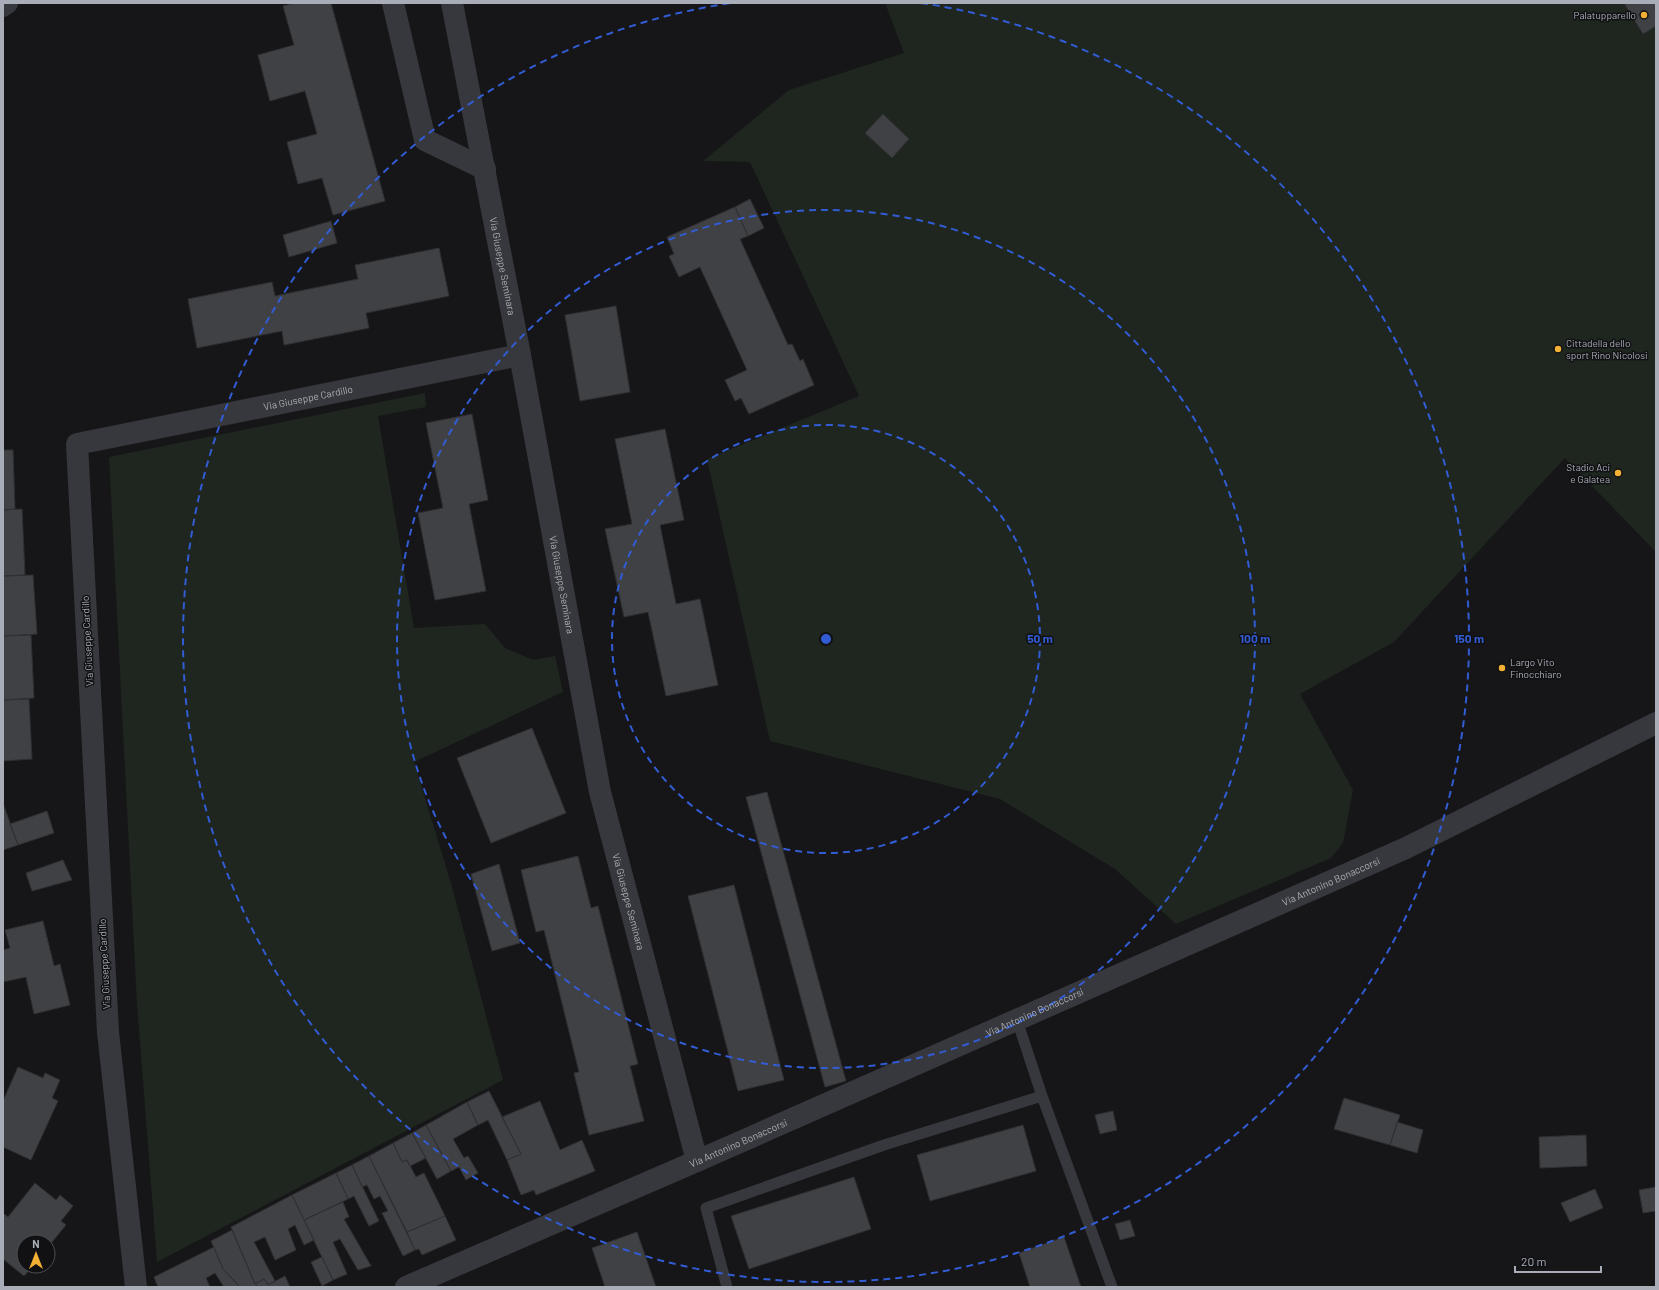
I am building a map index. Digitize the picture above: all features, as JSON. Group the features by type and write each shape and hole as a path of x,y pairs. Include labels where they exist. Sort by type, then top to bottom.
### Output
{"street":[{"path":"3,6 7,3"},
{"path":"393,3 426,140 485,170"},
{"name":"Via Giuseppe Seminara","path":"452,3 520,355 600,792 697,1162"},
{"name":"Via Giuseppe Cardillo","path":"136,1287 108,1032 77,444 520,355"},
{"name":"Via Antonino Bonaccorsi","path":"406,1287 697,1162 1406,848 1656,723"}],"lane":[{"path":"1017,1020 1042,1096 1112,1287"},
{"path":"727,1287 706,1208 884,1145 1042,1096"}],"shaded area":[{"path":"885,3 1656,3 1656,552 1565,458 1394,642 1300,694 1353,790 1343,843 1331,858 1176,924 1115,869 1000,799 770,741 707,459 859,396 750,162 703,161 789,90 904,53"},
{"path":"425,393 426,407 378,416 414,628 485,624 505,648 533,660 555,656 563,692 414,762 451,883 503,1080 157,1262 137,1004 109,457"}],"building":[{"path":"295,3 331,3 385,201 333,215 322,178 298,184 287,142 317,134 305,91 270,101 258,55 294,45 283,6"},
{"name":"Palatupparello","path":"1624,3 1656,3 1656,26 1643,34"},
{"path":"883,114 909,139 892,158 865,133"},
{"path":"750,199 764,228 748,236 735,207"},
{"path":"735,207 748,236 740,239 788,345 792,344 800,361 803,359 814,385 749,414 741,398 735,401 725,380 747,370 700,267 679,277 669,256 674,254 667,237"},
{"path":"331,221 337,243 289,257 283,235"},
{"path":"439,248 449,296 366,313 369,328 284,345 282,331 197,348 188,299 272,282 275,296 358,279 355,265"},
{"path":"616,306 630,392 580,401 565,315"},
{"path":"472,414 488,500 469,504 486,591 435,600 418,513 443,508 426,423"},
{"path":"665,429 684,520 660,525 676,604 700,599 718,685 666,696 648,612 624,617 605,529 632,524 615,439"},
{"path":"3,450 13,450 15,509 3,510"},
{"path":"22,509 25,575 3,576 3,510"},
{"path":"33,575 37,634 3,636 3,576"},
{"path":"31,635 34,698 3,700 3,636"},
{"path":"29,699 32,759 3,761 3,700"},
{"path":"532,728 566,813 491,843 457,758"},
{"path":"767,792 846,1081 825,1087 746,797"},
{"path":"3,806 18,845 3,850"},
{"path":"47,811 54,833 18,845 10,824"},
{"path":"578,856 591,908 598,906 638,1064 630,1066 644,1121 589,1135 574,1073 579,1072 544,930 536,932 521,870"},
{"path":"63,860 72,880 32,891 26,873"},
{"path":"499,864 520,943 492,951 471,874"},
{"path":"734,885 784,1080 738,1091 688,896"},
{"path":"43,921 54,966 60,964 70,1005 34,1014 26,977 3,982 3,950 10,948 5,930"},
{"path":"18,1067 43,1078 45,1073 60,1080 52,1098 58,1101 31,1160 3,1147 3,1101"},
{"path":"489,1091 521,1154 507,1160 488,1120 478,1125 467,1102"},
{"path":"1344,1098 1400,1115 1390,1145 1334,1129"},
{"path":"540,1101 560,1150 582,1140 595,1171 536,1195 534,1190 521,1195 507,1160 521,1154 502,1117"},
{"path":"467,1102 478,1125 453,1139 464,1158 468,1156 478,1173 466,1180 459,1167 451,1171 426,1125"},
{"path":"1113,1111 1117,1130 1100,1134 1095,1115"},
{"path":"1397,1122 1423,1130 1417,1153 1390,1145"},
{"path":"426,1125 451,1171 437,1179 412,1133"},
{"path":"1023,1125 1036,1171 930,1201 917,1155"},
{"path":"412,1133 426,1158 410,1166 407,1160 402,1162 393,1143"},
{"path":"1586,1135 1587,1166 1540,1168 1539,1137"},
{"path":"393,1143 402,1162 407,1160 416,1177 424,1173 445,1216 407,1232 369,1156"},
{"path":"369,1156 415,1250 403,1256 382,1213 388,1211 380,1196 374,1199 367,1185 362,1187 352,1165"},
{"path":"352,1165 379,1221 369,1226 354,1196 348,1199 336,1173"},
{"path":"336,1173 348,1199 304,1220 292,1195"},
{"path":"854,1177 871,1229 749,1269 731,1216"},
{"path":"35,1183 56,1200 60,1195 73,1206 61,1221 66,1225 56,1237 56,1234 16,1234 16,1270 3,1259 3,1213 8,1217"},
{"path":"1656,1187 1656,1211 1643,1213 1639,1190"},
{"path":"1595,1189 1603,1208 1570,1222 1561,1203"},
{"path":"292,1195 314,1240 304,1245 295,1225 288,1229 296,1250 275,1260 265,1237 254,1242 275,1281 268,1285 264,1279 255,1284 231,1227"},
{"path":"343,1202 349,1217 344,1219 371,1266 358,1270 340,1239 333,1242 347,1274 333,1280 304,1220"},
{"path":"445,1216 456,1240 422,1255 419,1249 415,1250 407,1232"},
{"path":"1130,1220 1135,1236 1120,1240 1115,1224"},
{"path":"232,1230 255,1284 258,1287 240,1287 223,1269 211,1241"},
{"path":"637,1232 656,1287 605,1287 592,1248"},
{"path":"1064,1237 1081,1287 1030,1287 1019,1253"},
{"path":"214,1247 223,1269 240,1287 224,1287 215,1273 206,1278 210,1287 158,1287 154,1277"},
{"path":"322,1257 333,1280 322,1286 311,1262"},
{"path":"285,1276 290,1287 258,1287 255,1284 264,1279 268,1285"}],"place":[{"name":"Palatupparello","path":"1644,15"},
{"name":"Cittadella dello sport Rino Nicolosi","path":"1558,349"},
{"name":"Stadio Aci e Galatea","path":"1618,473"},
{"name":"Largo Vito Finocchiaro","path":"1502,668"}]}
